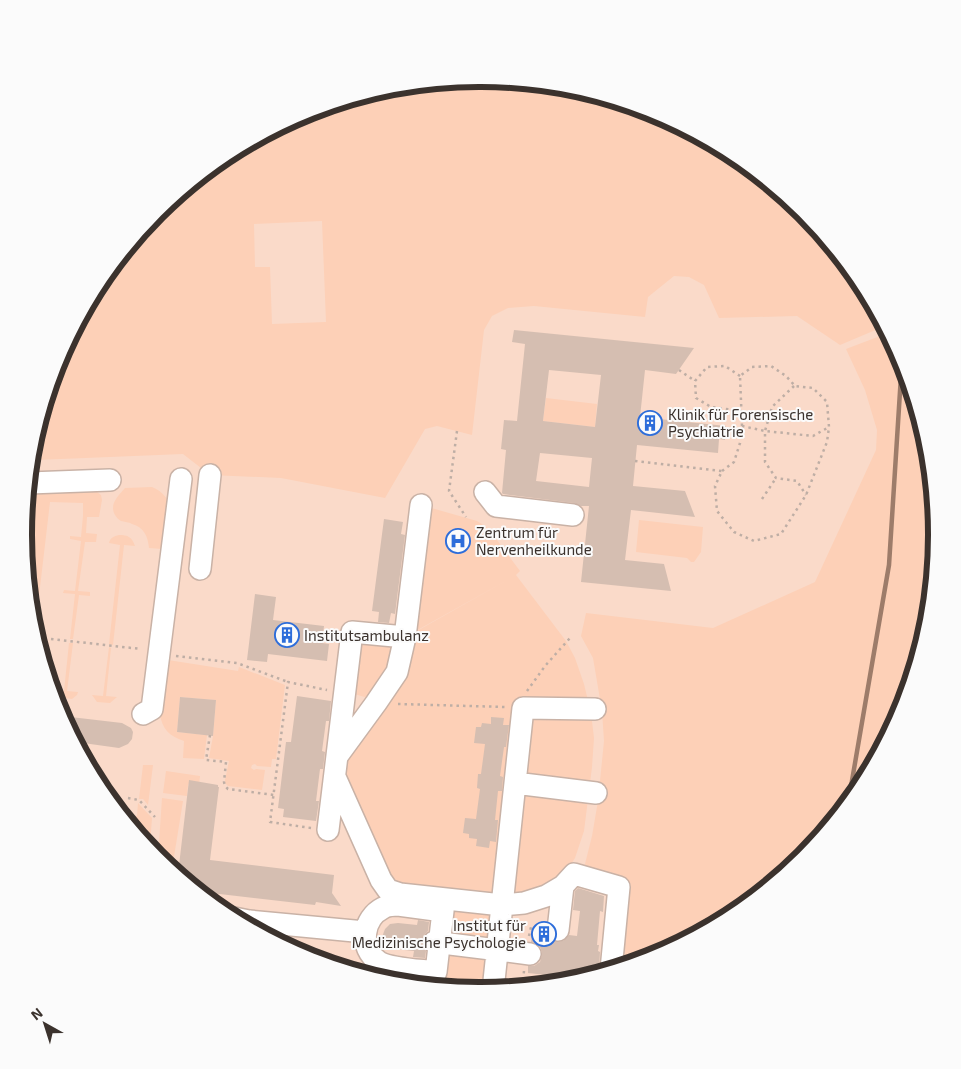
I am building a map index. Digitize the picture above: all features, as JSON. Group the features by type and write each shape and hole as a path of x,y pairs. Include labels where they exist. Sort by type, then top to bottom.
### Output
{"street":[{"path":"200,569 210,475"},
{"path":"143,714 152,709 181,479"},
{"path":"35,483 110,480"},
{"path":"485,492 496,506 573,515"},
{"path":"338,756 397,672 405,637 421,506"},
{"path":"328,830 352,632 405,637"},
{"path":"494,982 523,708 595,710"},
{"path":"335,777 381,880 388,890 400,894 502,905 524,903 546,896 563,886 574,874 619,887 612,963"},
{"path":"515,784 596,792"},
{"path":"558,930 563,886"},
{"path":"398,905 444,911 437,943 436,972 391,966 379,962 370,954 365,932 368,922 375,913 385,906 398,905"},
{"path":"255,922 365,932"},
{"path":"437,943 530,954"}],"path":[{"path":"740,376 724,366 707,367 695,381 696,398 711,407 742,411"},
{"path":"771,366 786,376 795,386 813,388 827,402 829,428 827,442 806,495 781,534 754,541 734,532 716,512 715,486 722,471 734,462 740,443 742,426 740,376 752,367 771,366"},
{"path":"678,370 695,381"},
{"path":"795,386 772,407 765,431 765,462 776,478 796,481 806,495"},
{"path":"742,426 765,431 813,436 829,428"},
{"path":"457,431 449,490 466,517"},
{"path":"635,461 722,471"},
{"path":"762,499 776,478"},
{"path":"51,640 237,663 288,682"},
{"path":"210,735 206,760 226,762 224,782 228,789 274,795"},
{"path":"128,798 139,800 155,816"}],"shaded area":[{"path":"451,87 510,87 539,90 568,95 625,110 679,133 729,162 753,179 797,218 836,262 853,286 878,329 840,345 797,316 719,318 704,285 689,277 674,276 648,297 645,317 534,306 508,308 492,316 484,330 472,435 437,426 425,429 385,498 281,478 210,475 183,454 39,460 56,390 79,336 93,310 125,262 144,239 185,198 208,179 232,162 282,133 336,110 393,95","holes":["322,221 326,322 272,324 270,267 255,267 254,224"]},
{"name":"Zentrum für Nervenheilkunde","path":"638,144 766,190 817,239 853,286 882,336 896,367 862,769 836,807 797,851 753,890 729,907 679,936 652,948 625,959 568,974 510,982 451,982 393,974 336,959 309,948 282,936 232,907 208,890 164,851 125,807 108,783 79,733 67,706 56,679 41,622 33,564 32,534 36,476 41,447 56,390 67,363 79,336 108,286 125,262 164,218 208,179 244,155"},
{"path":"882,335 905,390 920,447 928,505 928,564 920,622 905,679 882,733 853,783 836,807 797,851 753,890 729,907 679,936 618,961 628,886 583,872 598,801 604,741 602,711 593,658 581,636 586,613 713,628 815,582 876,450 877,430 865,390 846,349"},
{"path":"546,398 597,404 595,427 543,421"},
{"path":"152,487 158,490 170,504 156,649 148,647 162,549 149,548 148,540 140,527 119,520 113,511 115,500 125,488"},
{"path":"93,489 101,495 99,517 87,517 86,533 97,534 96,542 85,542 78,591 90,592 90,596 79,595 73,639 70,639 75,594 63,593 64,590 75,591 81,541 70,539 70,536 81,537 83,503 50,502 38,605 33,564 32,534 34,493"},
{"path":"421,505 477,521 488,528 520,571 516,575 566,641 575,658 584,684 591,713 594,738 584,831 575,858 568,869 557,879 539,889 520,895 491,896 394,885 341,773 343,755 408,636 511,578 405,637"},
{"path":"639,520 703,527 701,552 694,562 691,562 687,558 636,552"},
{"path":"119,535 129,537 135,546 124,545 113,645 109,644 120,545 109,543 112,538"},
{"path":"358,642 396,647 375,700 351,693"},
{"path":"69,643 73,643 67,691 78,692 72,699 64,698 61,691 64,691"},
{"path":"109,647 111,648 106,696 117,697 110,703 97,702 92,695 103,696"},
{"path":"168,660 238,671 239,667 285,685 276,759 272,759 271,767 257,766 255,764 251,768 254,770 265,770 262,790 228,786 225,780 229,761 209,758 216,700 180,697 177,732 207,735 204,759 183,758 184,741 174,737 167,731 162,724 160,714"},
{"path":"143,765 153,765 148,805 143,799 139,799"},
{"path":"166,771 200,776 199,785 190,782 187,796 163,793"},
{"path":"162,798 183,801 173,860 159,846"},
{"path":"138,803 152,818 151,837 132,815 137,816"},
{"path":"449,904 491,912 491,939 445,933"},
{"path":"443,950 489,955 488,973 481,982 439,980"}],"building":[{"name":"Klinik für Forensische Psychiatrie","path":"514,330 694,348 676,374 645,370 640,417 726,426 725,440 719,439 718,453 637,445 633,486 685,491 695,517 631,510 625,560 664,564 671,591 581,582 589,506 502,493 506,450 501,449 504,420 517,421 525,344 512,342","holes":["549,370 601,375 595,427 543,421","540,453 592,458 589,487 536,481"]},
{"path":"384,519 403,522 401,534 405,535 395,614 391,613 389,623 378,622 379,612 372,611"},
{"name":"Institutsambulanz","path":"255,594 276,597 273,620 324,626 322,643 329,644 327,661 268,654 267,662 247,660"},
{"path":"297,696 331,701 329,721 326,721 322,751 325,752 323,769 320,769 316,801 319,801 316,821 283,817 284,809 278,808 286,742 291,742"},
{"path":"180,697 216,700 213,736 177,732"},
{"path":"72,717 122,723 131,728 133,732 132,739 128,744 119,748 85,743"},
{"path":"491,717 504,718 503,725 509,725 500,776 503,777 502,791 498,791 495,820 498,820 496,842 490,841 489,848 476,846 477,839 469,838 469,834 463,833 465,818 476,819 480,789 477,788 478,774 481,774 485,744 474,743 476,727 481,727 482,723 491,724"},
{"path":"189,780 218,785 210,860 334,875 332,893 341,906 316,902 315,905 212,893 179,865"},
{"name":"Institut für Medizinische Psychologie","path":"578,888 604,896 603,912 600,911 597,945 599,945 598,951 600,952 599,966 556,976 528,973 528,966 534,966 540,962 542,955 538,944 531,942 533,931 546,933 550,940 557,942 563,941 569,935 577,936 580,911 573,910 575,891"},
{"path":"418,920 429,922 428,931 422,941 422,946 426,951 425,958 413,957 414,951 395,949 387,944 382,937 385,929 390,924 417,925"}],"waterway":[{"path":"851,786 889,565 901,380"}],"place":[{"name":"Klinik für Forensische Psychiatrie","path":"650,423"},
{"name":"Zentrum für Nervenheilkunde","path":"458,541"},
{"name":"Institutsambulanz","path":"287,635"},
{"name":"Institut für Medizinische Psychologie","path":"544,934"}]}
